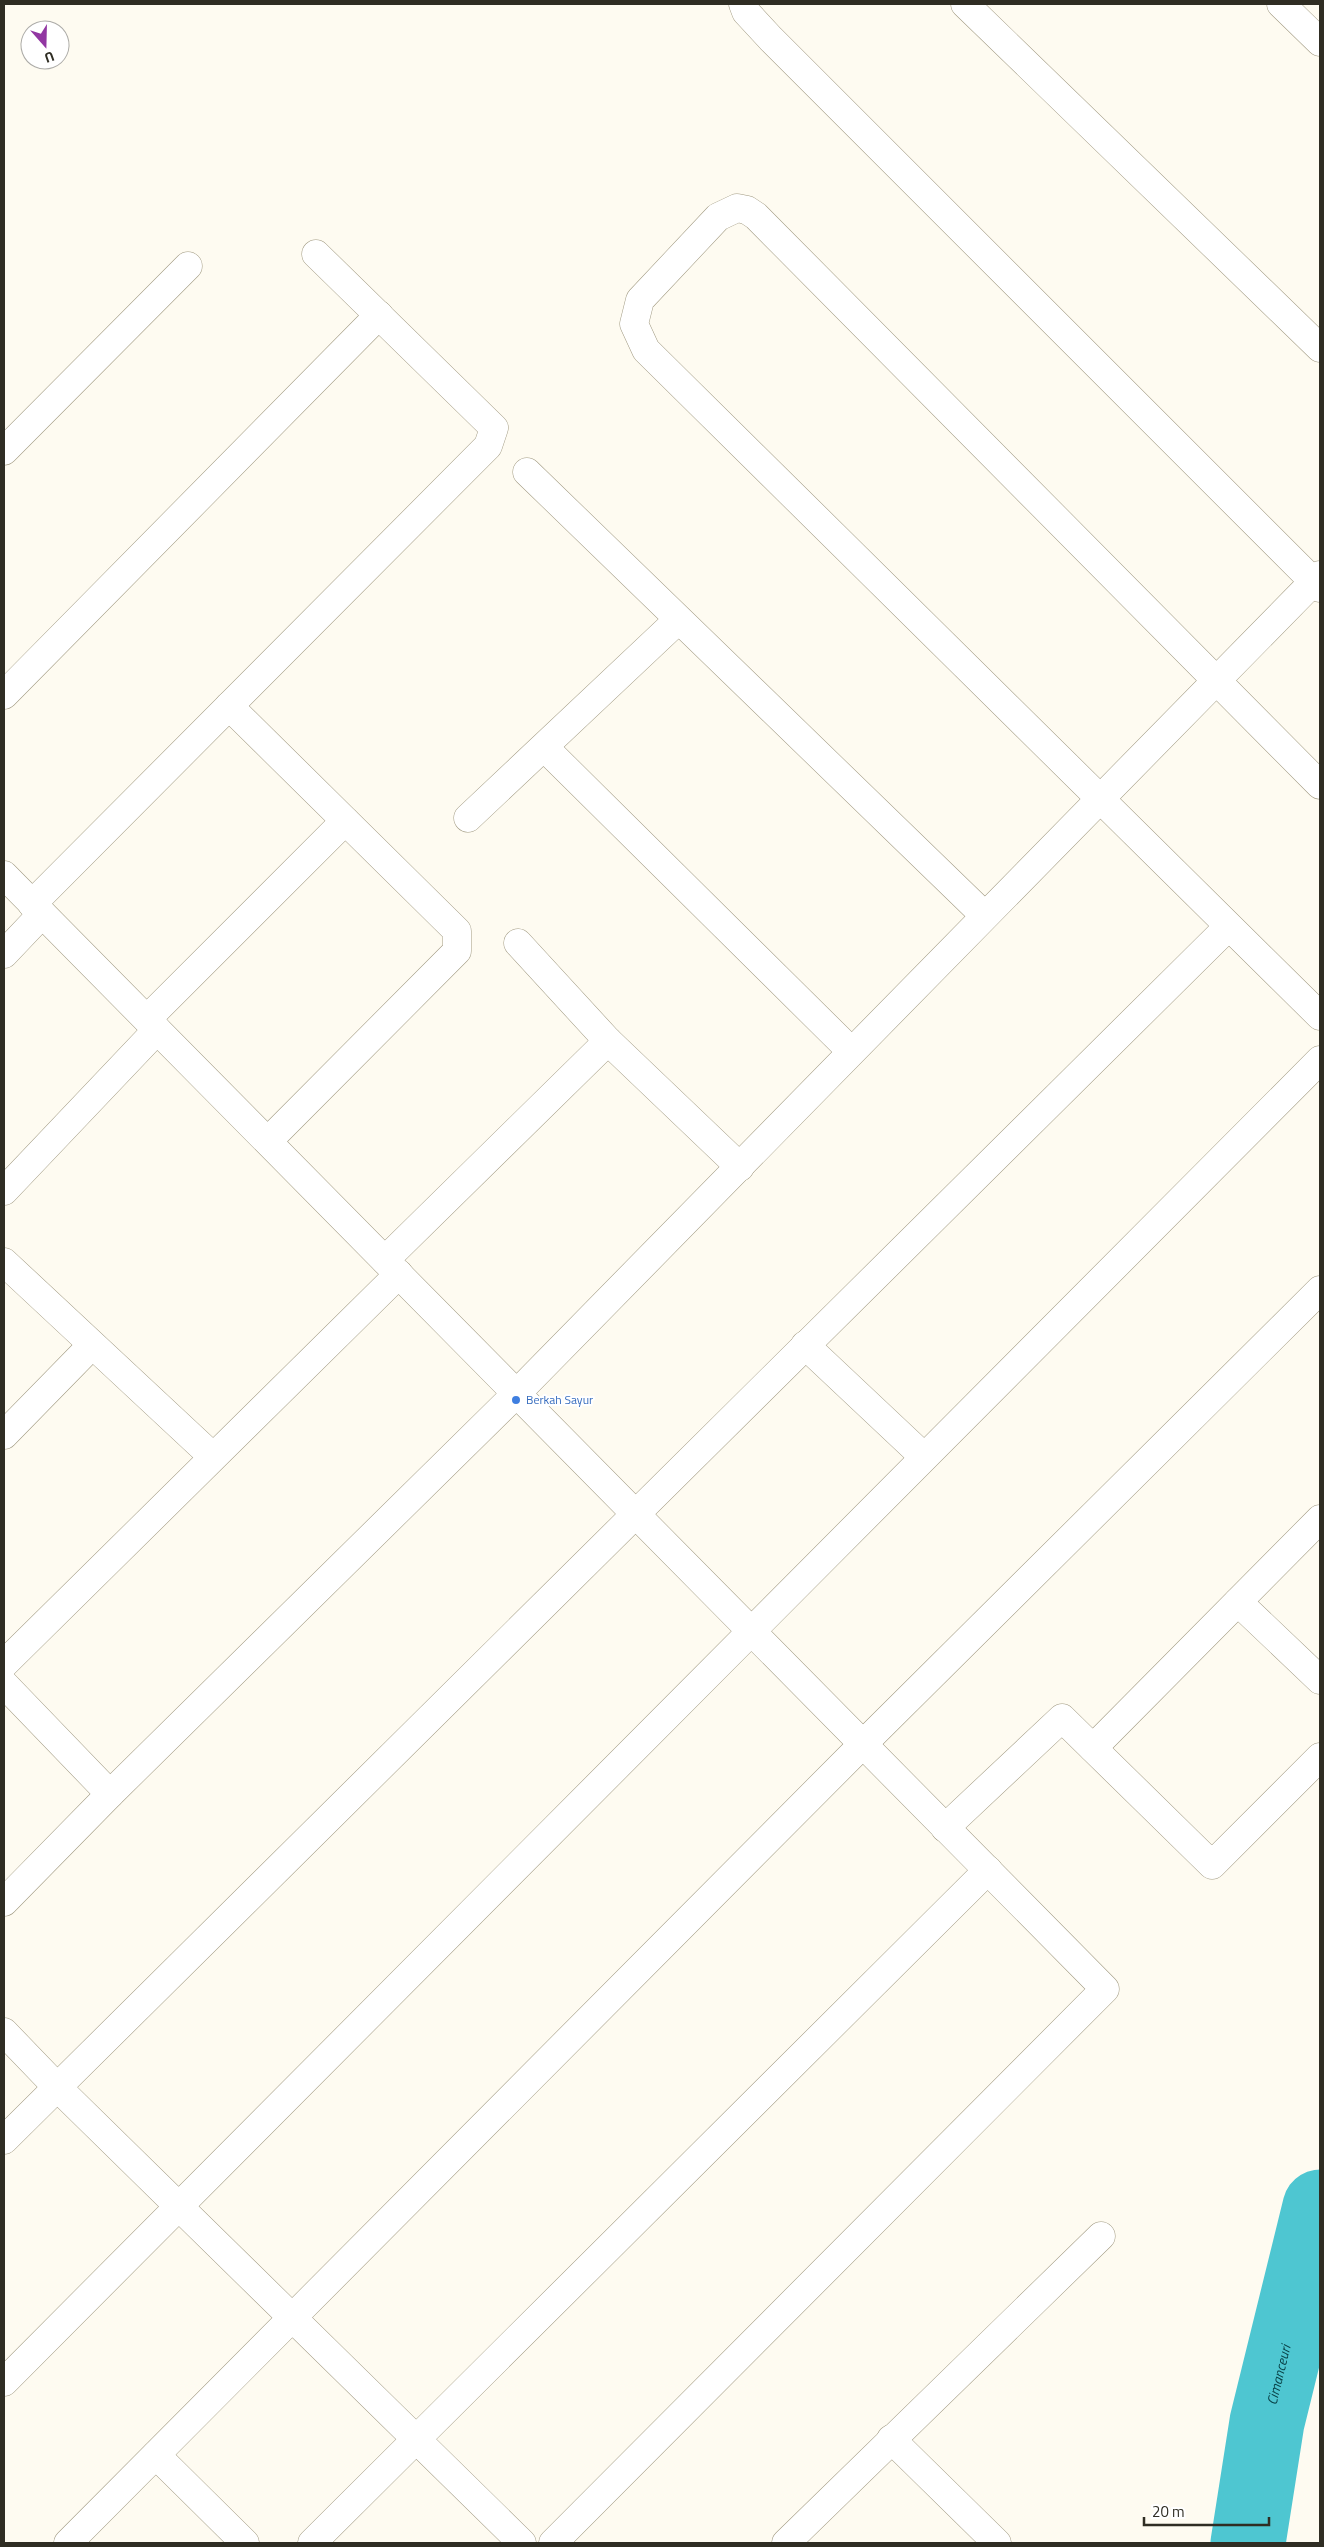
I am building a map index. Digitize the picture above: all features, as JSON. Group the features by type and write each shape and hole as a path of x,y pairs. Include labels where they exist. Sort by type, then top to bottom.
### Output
{"street":[{"path":"4,1902 110,1794 517,1393 740,1167 984,915 1216,681 1318,582 771,38 746,12 743,4"},
{"path":"965,4 1320,348"},
{"path":"1281,4 1320,42"},
{"path":"1320,785 756,216 747,210 737,208 718,217 640,300 634,324 646,350 1320,1016"},
{"path":"4,954 37,909 229,706 488,446 494,428 316,254"},
{"path":"4,451 188,266"},
{"path":"4,695 379,315"},
{"path":"527,472 984,915"},
{"path":"468,818 545,748 678,620"},
{"path":"229,706 456,931 457,951 268,1141"},
{"path":"545,748 851,1051"},
{"path":"4,1191 152,1025 345,821"},
{"path":"4,875 1105,1988 552,2543"},
{"path":"4,2140 56,2086 1228,927"},
{"path":"518,943 608,1042 740,1167"},
{"path":"4,1664 212,1456 608,1042"},
{"path":"4,2382 1320,1060"},
{"path":"4,1262 212,1456"},
{"path":"68,2543 862,1744 1320,1290"},
{"path":"4,1435 92,1344"},
{"path":"805,1345 924,1457"},
{"path":"1092,1748 1320,1519"},
{"path":"1238,1602 1320,1680"},
{"path":"4,1684 110,1794"},
{"path":"946,1828 1062,1718 1212,1865 1320,1757"},
{"path":"312,2543 988,1870"},
{"path":"4,2032 56,2086 522,2543"},
{"path":"786,2543 1101,2236"},
{"path":"891,2439 997,2543"},
{"path":"156,2455 245,2543"}],"waterway":[{"name":"Cimanceuri","path":"1248,2543 1267,2422 1320,2207"}],"place":[{"name":"Berkah Sayur","path":"516,1400"}]}
